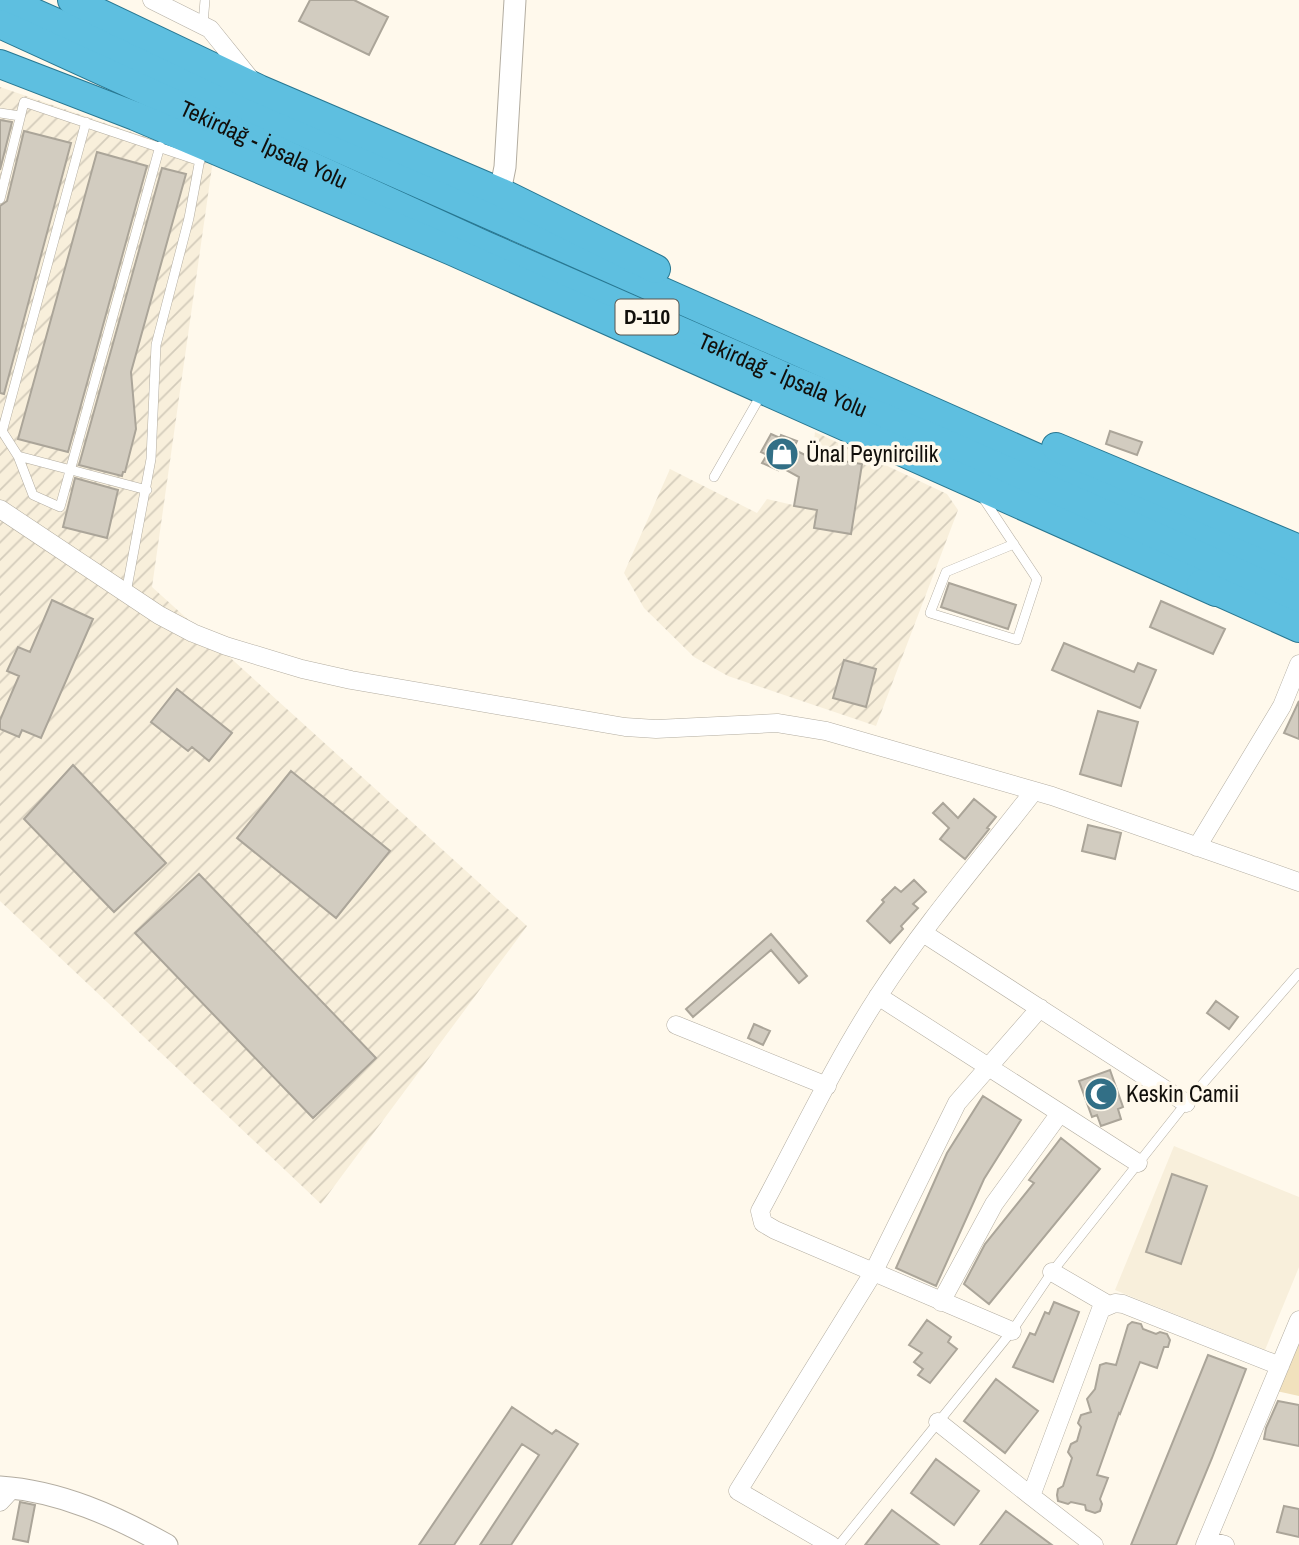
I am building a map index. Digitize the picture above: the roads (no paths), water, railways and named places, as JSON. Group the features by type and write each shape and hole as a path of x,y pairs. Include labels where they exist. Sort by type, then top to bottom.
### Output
{"highway":[{"name":"Tekirdağ - İpsala Yolu","path":"5,0 1299,574"},
{"path":"72,0 259,89 500,192 701,294 749,330"},
{"name":"Tekirdağ - İpsala Yolu","path":"0,24 484,245 776,384 942,442 1299,600"},
{"path":"0,58 202,115"},
{"path":"0,64 201,153 452,251 776,384 940,455 1031,496 1216,592"},
{"path":"803,352 1105,466 1299,549"},
{"path":"776,384 972,482 1111,547 1299,628"}],"street":[{"path":"152,0 210,29 259,89"},
{"path":"500,192 505,167 515,0"},
{"path":"0,509 174,624 226,646 302,669 339,678 625,727 656,729 767,723 826,731 1034,791 1299,882"},
{"path":"1197,847 1282,706 1299,664"},
{"path":"1012,1331 775,1230 763,1223 760,1211 878,996 923,933 1034,791"},
{"path":"923,933 1185,1103"},
{"path":"878,996 1138,1163"},
{"path":"831,1545 738,1490 873,1273 957,1103 1040,1008"},
{"path":"676,1025 827,1086"},
{"path":"941,1302 994,1204 1060,1113"},
{"path":"1052,1272 1107,1304 1123,1304 1280,1366"},
{"path":"1031,1496 1098,1315 1107,1304"},
{"path":"1225,1545 1206,1543 1299,1320"},
{"path":"938,1422 1094,1545"},
{"path":"4,1493 66,1499 124,1521 167,1545"}],"lane":[{"path":"203,24 205,0"},
{"path":"0,199 24,102 160,146 201,153 189,218 156,345 151,459 126,593"},
{"path":"0,113 20,116"},
{"path":"86,122 1,430 18,456 33,495 60,507 160,146"},
{"path":"714,477 776,384"},
{"path":"18,456 147,490"},
{"path":"972,482 1014,544 1037,579 1017,640 930,613 946,572 1014,544"},
{"path":"839,1545 1012,1331 1052,1272 1185,1103 1299,973"}],"place":[{"name":"Ünal Peynircilik","path":"782,454"},
{"name":"Keskin Camii","path":"1101,1094"}]}
